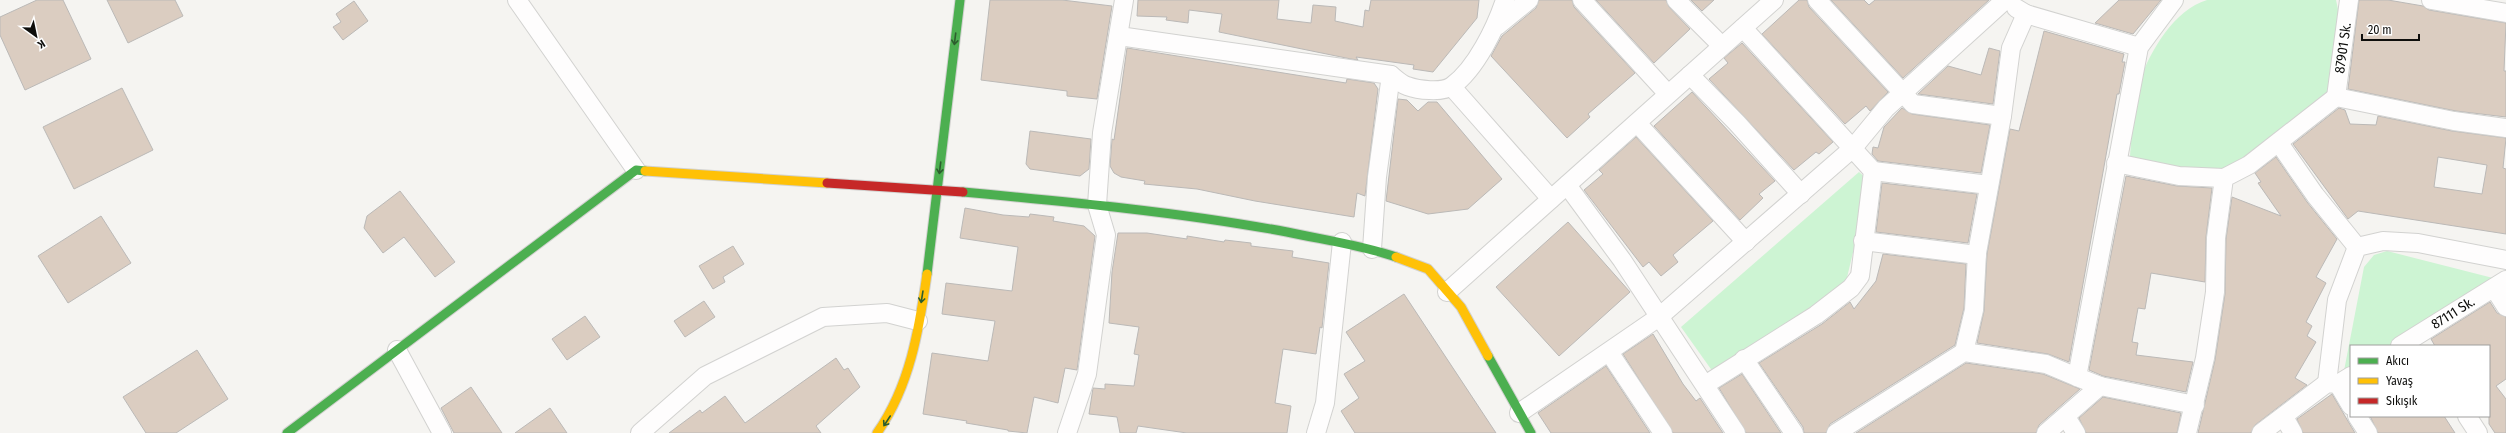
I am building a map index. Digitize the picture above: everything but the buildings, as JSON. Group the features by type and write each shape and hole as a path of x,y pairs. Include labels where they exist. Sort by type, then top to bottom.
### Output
{"street":[{"path":"517,0 636,170"},
{"path":"877,433 888,421 900,392 918,321 938,190 960,0"},
{"path":"1067,433 1087,374 1106,235 1097,204 1102,134 1124,0"},
{"path":"1119,36 1391,75 1406,86 1441,90 1452,87 1468,69 1496,26 1505,0"},
{"path":"1496,26 1529,0"},
{"path":"1582,0 1668,94"},
{"path":"1676,0 1722,46"},
{"path":"1817,0 1912,104 2002,116"},
{"path":"2077,377 2139,47 2173,0"},
{"name":"87901 Sk.","path":"2336,97 2349,0"},
{"path":"2431,0 2506,12"},
{"path":"1519,413 1659,317 1853,148 1886,108 2006,1 2026,14 2139,47"},
{"path":"1447,292 1690,76 1743,28 1768,2"},
{"path":"1964,352 1974,310 1977,255 2002,116 2011,48 2026,14"},
{"path":"1743,28 1873,171 1989,186"},
{"path":"1372,249 1378,177 1391,75"},
{"path":"1690,76 1738,123 1801,194"},
{"path":"1452,87 1551,199"},
{"path":"2116,163 2179,176 2224,178 2248,165 2279,143 2336,97 2454,121 2506,128"},
{"path":"1636,123 1746,242"},
{"path":"2279,143 2315,196 2357,247"},
{"path":"287,433 636,170 938,190 1097,204 1259,226 1372,249 1428,269 1461,307 1531,433"},
{"path":"1704,385 1816,315 1851,288 1860,276 1863,240 1873,171"},
{"path":"2187,433 2195,405 2205,358 2215,292 2216,238 2224,178"},
{"path":"1567,185 1622,260 1736,433"},
{"path":"1863,240 1977,255"},
{"path":"2357,247 2383,241 2418,243 2506,260"},
{"path":"1316,433 1325,403 1342,242"},
{"path":"2350,404 2338,381 2337,300 2357,247"},
{"path":"2500,284 2506,307"},
{"name":"87111 Sk.","path":"2412,343 2500,284"},
{"path":"640,433 705,376 823,317 887,313 918,321"},
{"path":"397,350 442,433"},
{"path":"1609,352 1663,433"},
{"path":"1836,433 1964,352 2046,364 2100,386 2195,405"},
{"path":"1744,359 1794,433"},
{"path":"2261,433 2338,381"},
{"path":"2046,433 2100,386"},
{"path":"2066,417 2076,433"},
{"path":"2284,417 2293,433"},
{"path":"2358,417 2368,433"},
{"path":"2468,417 2478,433"}],"green space":[{"path":"2207,0 2336,0 2343,32 2338,76 2323,104 2234,167 2202,172 2165,169 2130,157 2135,98 2137,88 2150,56 2165,32 2184,12"},
{"path":"1859,172 1867,179 1865,202 1845,286 1713,372 1681,327"},
{"path":"2387,251 2493,278 2391,345 2350,345 2350,372 2343,376 2364,267 2374,255"}],"traffic: fast":[{"path":"927,274 960,0"},
{"path":"287,433 636,170 645,171"},
{"path":"963,192 1166,213 1247,225 1342,243 1396,257"},
{"path":"1488,356 1531,433"}],"traffic: slow":[{"path":"645,171 827,183"},
{"path":"1396,257 1428,269 1461,307 1488,356"},
{"path":"877,433 898,396 905,377 916,337 927,274"}],"traffic: jam":[{"path":"827,183 963,192"}]}
